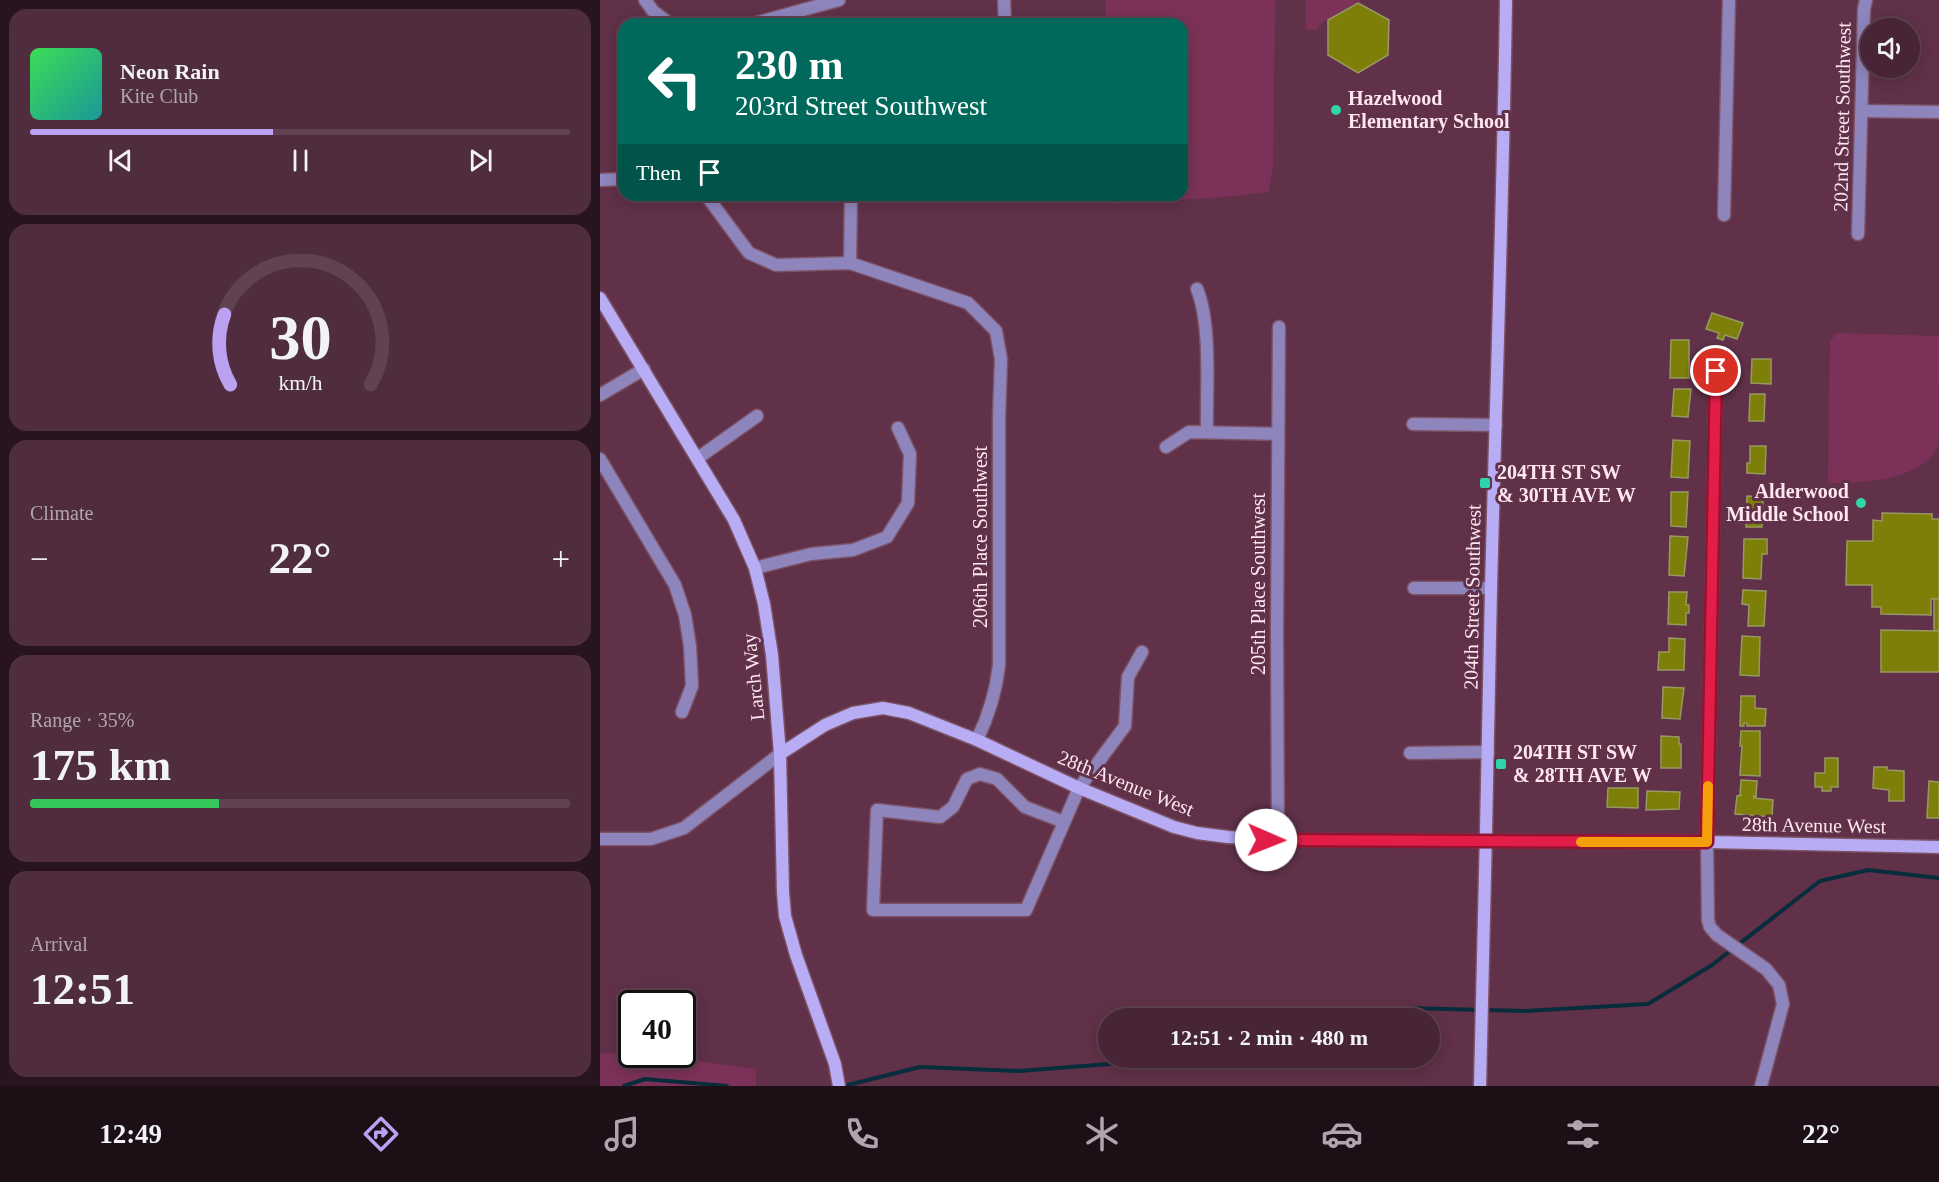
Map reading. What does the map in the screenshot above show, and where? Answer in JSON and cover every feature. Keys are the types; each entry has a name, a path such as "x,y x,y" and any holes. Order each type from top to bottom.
{"street":[{"path":"645,0 662,18"},
{"path":"774,18 838,0"},
{"path":"1004,0 1005,18"},
{"name":"204th Street Southwest","path":"1480,1086 1491,588 1503,206 1506,0"},
{"path":"1724,215 1729,0"},
{"name":"202nd Street Southwest","path":"1858,234 1866,0"},
{"path":"1862,111 1939,112"},
{"path":"600,180 618,179"},
{"path":"710,201 749,253 777,265 850,263 851,201"},
{"name":"206th Place Southwest","path":"850,263 968,303 996,331 1001,359 999,665 997,688 990,712 977,740"},
{"path":"1197,289 1203,303 1206,331 1206,432"},
{"name":"Larch Way","path":"600,298 699,458 734,520 755,568 764,604 772,655 780,754 785,916 796,955 835,1065 839,1086"},
{"name":"205th Place Southwest","path":"1278,840 1279,327"},
{"path":"600,395 644,369"},
{"path":"1716,371 1707,842 1708,920 1710,927 1717,935 1766,969 1779,985 1783,1004 1761,1086"},
{"path":"699,458 757,416"},
{"path":"1413,424 1496,425"},
{"path":"755,568 811,554 853,550 887,537 908,503 909,454 898,428"},
{"path":"1166,447 1189,432 1278,434"},
{"path":"600,459 675,585 685,615 690,646 692,686 682,711"},
{"path":"1414,588 1491,588"},
{"path":"1064,822 1025,807 997,779 980,774 967,779 953,807 940,817 877,810 873,910 1026,910 1079,788 1125,726 1128,677 1142,652"},
{"name":"28th Avenue West","path":"600,839 651,839 684,828 780,754 825,725 853,713 883,708 909,712 977,740 1079,788 1174,827 1197,833 1278,840 1707,842 1939,848"},
{"path":"1410,753 1488,752"}],"shaded area":[{"path":"1106,0 1275,0 1273,165 1269,192 1188,199 1188,18 1105,18"},
{"path":"1306,0 1360,1 1324,21 1317,30 1306,30"},
{"path":"1111,201 1160,201 1113,204"},
{"path":"1837,333 1939,336 1938,447 1929,459 1917,467 1903,474 1872,481 1828,483 1830,341"},
{"path":"600,1053 618,1054 618,1068 696,1068 696,1061 756,1069 756,1086 600,1086"}],"building":[{"path":"1358,3 1389,20 1388,55 1358,73 1328,55 1328,20"},
{"path":"1712,313 1743,323 1737,339 1725,335 1723,340 1717,338 1719,333 1706,329"},
{"path":"1671,340 1689,340 1689,378 1670,378"},
{"path":"1752,359 1771,359 1771,384 1751,383"},
{"path":"1674,389 1691,389 1688,417 1672,416"},
{"path":"1750,394 1765,394 1764,421 1749,421"},
{"path":"1673,440 1690,441 1688,478 1671,477"},
{"path":"1750,446 1766,446 1765,474 1747,473 1747,463 1750,463"},
{"path":"1671,492 1688,492 1686,527 1671,526"},
{"path":"1747,496 1763,497 1762,527 1746,527"},
{"path":"1882,513 1932,514 1932,519 1939,519 1939,599 1931,599 1931,615 1881,614 1881,607 1872,607 1872,585 1846,585 1847,541 1873,541 1873,520 1882,521"},
{"path":"1670,536 1688,537 1684,576 1669,575"},
{"path":"1744,539 1767,539 1767,554 1762,554 1761,579 1743,578"},
{"path":"1743,590 1766,591 1764,626 1748,626 1749,605 1742,604"},
{"path":"1669,592 1687,592 1686,605 1689,605 1689,613 1686,613 1686,625 1668,624"},
{"path":"1934,599 1939,599 1939,631 1934,631"},
{"path":"1881,630 1939,631 1939,672 1881,672"},
{"path":"1742,636 1760,637 1759,676 1740,675"},
{"path":"1669,638 1685,639 1684,670 1658,670 1659,652 1669,652"},
{"path":"1663,687 1684,688 1680,719 1662,718"},
{"path":"1741,696 1755,696 1755,708 1766,709 1765,726 1747,726 1747,723 1744,723 1744,726 1740,726"},
{"path":"1741,731 1760,731 1760,776 1740,775"},
{"path":"1661,736 1679,737 1681,768 1661,768"},
{"path":"1825,758 1838,758 1838,787 1831,787 1831,791 1822,791 1822,787 1815,787 1815,773 1825,773"},
{"path":"1874,767 1904,771 1904,801 1889,801 1889,790 1873,788"},
{"path":"1741,780 1757,781 1754,798 1773,800 1772,817 1735,814 1737,796 1742,795 1740,795"},
{"path":"1929,781 1939,782 1939,818 1927,818"},
{"path":"1608,788 1638,788 1638,808 1607,807"},
{"path":"1647,791 1680,792 1679,809 1646,810"}],"waterway":[{"path":"1440,1009 1525,1011 1648,1004 1712,965 1820,881 1868,870 1939,878"},
{"path":"844,1086 920,1067 1019,1071 1098,1065"},
{"path":"624,1086 645,1079 727,1086"}],"slow traffic":[{"path":"1581,842 1707,842 1708,786"}],"place":[{"name":"Hazelwood Elementary School","path":"1336,110"},
{"name":"204TH ST SW & 30TH AVE W","path":"1485,483"},
{"name":"Alderwood Middle School","path":"1861,503"},
{"name":"204TH ST SW & 28TH AVE W","path":"1501,764"}],"route":[{"path":"1266,840 1707,842 1716,371"}]}
